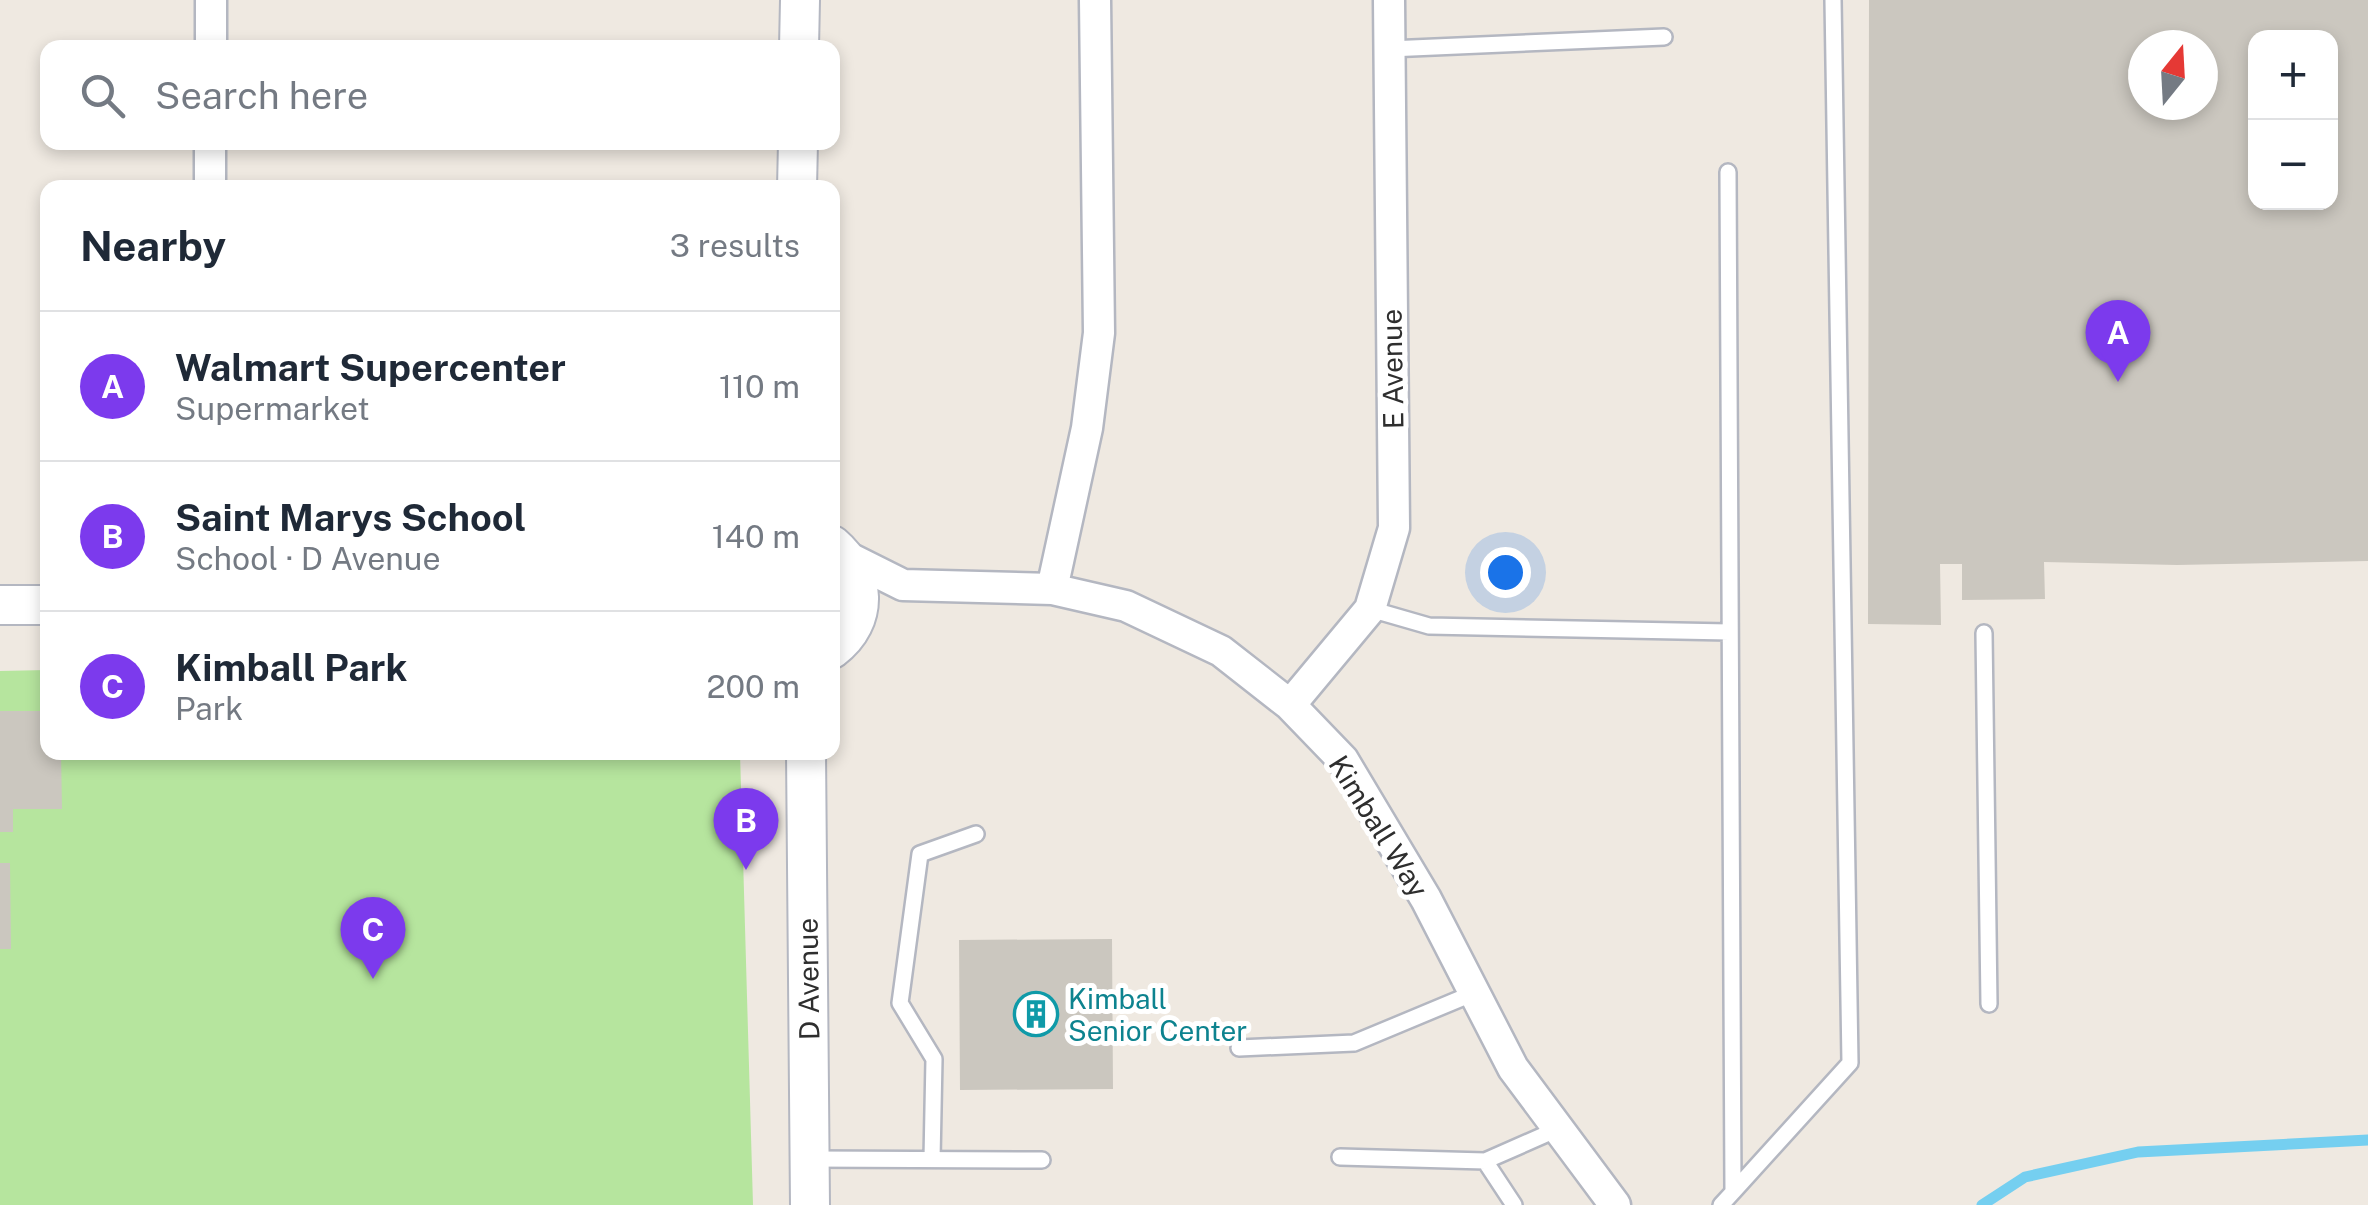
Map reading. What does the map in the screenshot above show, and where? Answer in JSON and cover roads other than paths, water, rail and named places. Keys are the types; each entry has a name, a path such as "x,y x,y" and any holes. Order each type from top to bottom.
{"street":[{"path":"211,0 211,40"},
{"path":"799,40 800,0"},
{"path":"1052,589 1086,428 1099,333 1095,0"},
{"name":"E Avenue","path":"1290,705 1370,609 1394,528 1389,0"},
{"path":"210,150 210,180"},
{"path":"797,180 798,150"},
{"name":"Kimball Way","path":"840,551 898,583 1052,589 1126,606 1220,652 1290,705 1343,760 1426,899 1512,1068 1615,1205"},
{"path":"840,553 858,580 860,600 840,641"},
{"path":"840,642 898,583"},
{"path":"0,605 40,604"},
{"name":"D Avenue","path":"806,760 810,1205"}],"lane":[{"path":"1721,1205 1850,1063 1833,0"},
{"path":"1389,49 1664,36"},
{"path":"1728,172 1733,1192"},
{"path":"1370,609 1429,626 1729,632"},
{"path":"1984,633 1989,1004"},
{"path":"932,1160 934,1058 900,1003 920,854 976,834"},
{"path":"1239,1048 1354,1042 1474,992"},
{"path":"1340,1157 1485,1161 1560,1128"},
{"path":"810,1160 1042,1160"},
{"path":"1485,1161 1514,1205"}],"waterway":[{"path":"1982,1205 2025,1177 2138,1152 2368,1140"}],"place":[{"name":"Walmart Supercenter","path":"2118,382"},
{"name":"Saint Marys School","path":"746,870"},
{"name":"Kimball Park","path":"373,979"},
{"name":"Kimball Senior Center","path":"1036,1014"}]}
